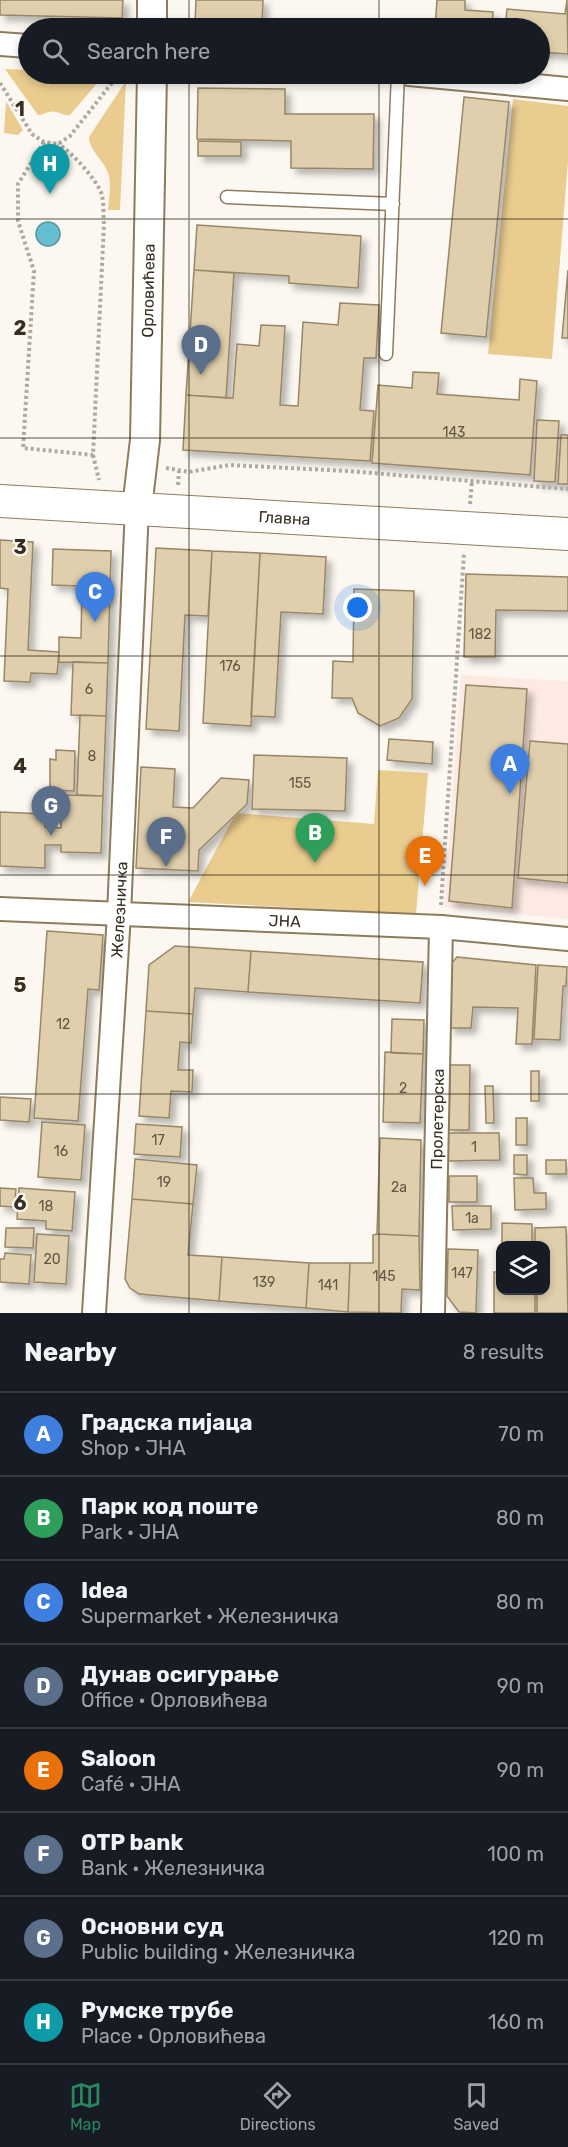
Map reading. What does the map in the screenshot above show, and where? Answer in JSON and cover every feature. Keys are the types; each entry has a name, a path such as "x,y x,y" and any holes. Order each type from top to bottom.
{"main road":[{"name":"Главна","path":"0,501 568,534"}],"street":[{"path":"152,0 152,18"},
{"path":"0,44 18,45"},
{"name":"Орловићева","path":"137,508 143,454 152,84"},
{"path":"515,84 568,89"},
{"name":"Железничка","path":"94,1313 119,914 137,508"},
{"name":"ЈНА","path":"0,909 436,927 568,939"},
{"name":"Пролетерска","path":"433,1313 436,927"}],"lane":[{"path":"386,354 398,84"},
{"path":"227,197 393,204"}],"path":[{"path":"0,83 32,134 44,142 58,144 68,150 102,194 104,224 93,455 23,448 34,271 18,221 18,184 44,142"},
{"path":"58,144 70,136 110,84"},
{"path":"143,454 163,467 189,472 229,465 348,471 568,489"},
{"path":"436,927 431,913 440,914 466,527"}],"shaded area":[{"path":"5,69 18,70 18,84 96,84 70,115 49,112 38,115"},
{"path":"126,84 120,210 108,210 109,176 92,147 89,137"},
{"path":"513,99 568,106 568,161 552,359 488,354"},
{"path":"6,101 23,130 18,135 4,133"},
{"path":"461,675 568,681 568,919 444,907"},
{"path":"378,770 428,773 416,914 188,902 236,813 374,824"}],"water":[{"path":"48,222 53,223 59,229 59,239 53,245 48,246 43,245 37,239 36,234 37,229 43,223"}],"building":[{"path":"0,0 123,0 122,18 0,15"},
{"path":"196,0 263,0 262,18 195,18"},
{"path":"437,0 465,0 465,10 493,12 493,18 436,18"},
{"path":"567,0 568,54 550,53 550,18 506,18 507,9 565,14"},
{"path":"198,88 285,89 285,114 374,114 373,169 291,168 291,141 197,139"},
{"path":"464,97 509,102 486,337 441,333"},
{"path":"198,141 241,142 241,156 198,156"},
{"path":"197,225 361,236 358,288 289,283 289,276 194,270"},
{"path":"194,270 234,273 226,398 186,395"},
{"path":"568,270 568,338 562,338"},
{"path":"340,303 379,305 376,358 364,358 360,410 374,411 370,461 183,450 186,395 233,398 237,344 259,346 261,325 285,326 280,405 298,406 303,322 338,325"},
{"path":"413,372 439,373 437,394 519,400 520,379 537,381 530,475 372,463 378,385 412,388"},
{"path":"537,420 559,421 555,482 534,481"},
{"path":"561,435 568,435 568,484 558,484"},
{"path":"0,540 33,542 28,650 59,652 57,674 31,673 30,682 4,681 8,589 0,588"},
{"path":"156,548 212,551 208,616 185,615 179,731 146,729"},
{"path":"53,549 111,551 108,663 59,662 59,637 81,638 82,586 52,585"},
{"path":"212,551 260,553 251,726 203,723"},
{"path":"260,553 326,557 323,614 281,612 275,717 251,716"},
{"path":"466,574 568,577 568,611 496,610 495,657 464,657"},
{"path":"354,589 414,591 412,699 399,718 380,726 358,713 352,698 332,698 333,661 353,662"},
{"path":"73,662 108,663 106,716 71,715"},
{"path":"466,685 527,689 512,908 449,901"},
{"path":"80,715 106,716 103,796 77,795"},
{"path":"389,739 433,742 432,764 387,760"},
{"path":"530,741 568,744 568,883 518,878"},
{"path":"56,750 75,751 74,791 50,790 50,759 56,760"},
{"path":"254,755 347,758 345,811 252,809"},
{"path":"141,767 175,769 173,807 193,808 221,778 249,780 247,804 199,850 198,871 136,868"},
{"path":"61,795 103,796 101,853 61,852 61,845 45,845 45,868 0,866 0,812 45,814 45,827 61,828"},
{"path":"47,931 103,935 99,990 88,989 78,1121 34,1118"},
{"path":"175,946 251,951 248,992 195,988 193,1014 146,1011 149,965"},
{"path":"251,951 423,962 420,1003 248,992"},
{"path":"457,957 536,965 532,1044 516,1044 518,1008 473,1007 471,1028 449,1028 450,965"},
{"path":"538,965 567,967 566,986 563,986 560,1040 534,1039"},
{"path":"146,1011 193,1014 191,1043 180,1042 178,1070 193,1070 192,1092 171,1091 169,1118 139,1116"},
{"path":"392,1019 424,1020 423,1054 391,1053"},
{"path":"385,1052 423,1054 420,1123 383,1122"},
{"path":"450,1065 470,1065 469,1130 449,1130"},
{"path":"531,1071 539,1071 539,1101 531,1101"},
{"path":"485,1086 493,1086 494,1123 486,1123"},
{"path":"0,1097 31,1099 29,1122 0,1120"},
{"path":"516,1118 527,1118 527,1145 516,1145"},
{"path":"42,1122 85,1125 81,1180 38,1177"},
{"path":"136,1124 182,1127 180,1157 134,1154"},
{"path":"448,1133 499,1133 500,1160 448,1161"},
{"path":"380,1138 421,1140 419,1236 377,1234"},
{"path":"514,1155 527,1155 527,1175 514,1174"},
{"path":"135,1159 197,1165 193,1204 132,1199"},
{"path":"546,1160 566,1160 566,1174 546,1174"},
{"path":"449,1176 477,1176 477,1202 449,1202"},
{"path":"514,1178 533,1178 534,1193 546,1193 546,1209 515,1210"},
{"path":"0,1188 16,1189 14,1207 0,1206"},
{"path":"19,1188 75,1192 72,1231 46,1229 46,1221 17,1219"},
{"path":"132,1199 193,1204 188,1255 222,1257 219,1301 139,1294 130,1288 125,1279"},
{"path":"452,1206 491,1206 491,1229 453,1230"},
{"path":"502,1223 532,1224 532,1241 502,1241"},
{"path":"566,1227 568,1313 537,1313 537,1295 550,1295 550,1241 535,1241 535,1228"},
{"path":"6,1228 34,1228 33,1248 5,1247"},
{"path":"37,1234 69,1236 66,1284 34,1282"},
{"path":"373,1235 419,1236 420,1290 402,1289 401,1313 348,1312 350,1263 373,1263"},
{"path":"448,1249 478,1250 476,1313 459,1312 447,1296"},
{"path":"5,1253 31,1255 29,1284 0,1282 0,1259 4,1259"},
{"path":"222,1257 309,1263 306,1308 219,1301"},
{"path":"309,1263 350,1263 348,1312 306,1308"},
{"path":"494,1272 496,1272 496,1295 535,1295 535,1313 494,1313"}],"place":[{"name":"Румске трубе","path":"50,194"},
{"name":"Дунав осигурање","path":"201,375"},
{"name":"Idea","path":"95,622"},
{"name":"Градска пијаца","path":"510,794"},
{"name":"Основни суд","path":"51,836"},
{"name":"Парк код поште","path":"315,863"},
{"name":"OTP bank","path":"166,867"},
{"name":"Saloon","path":"425,886"}]}
